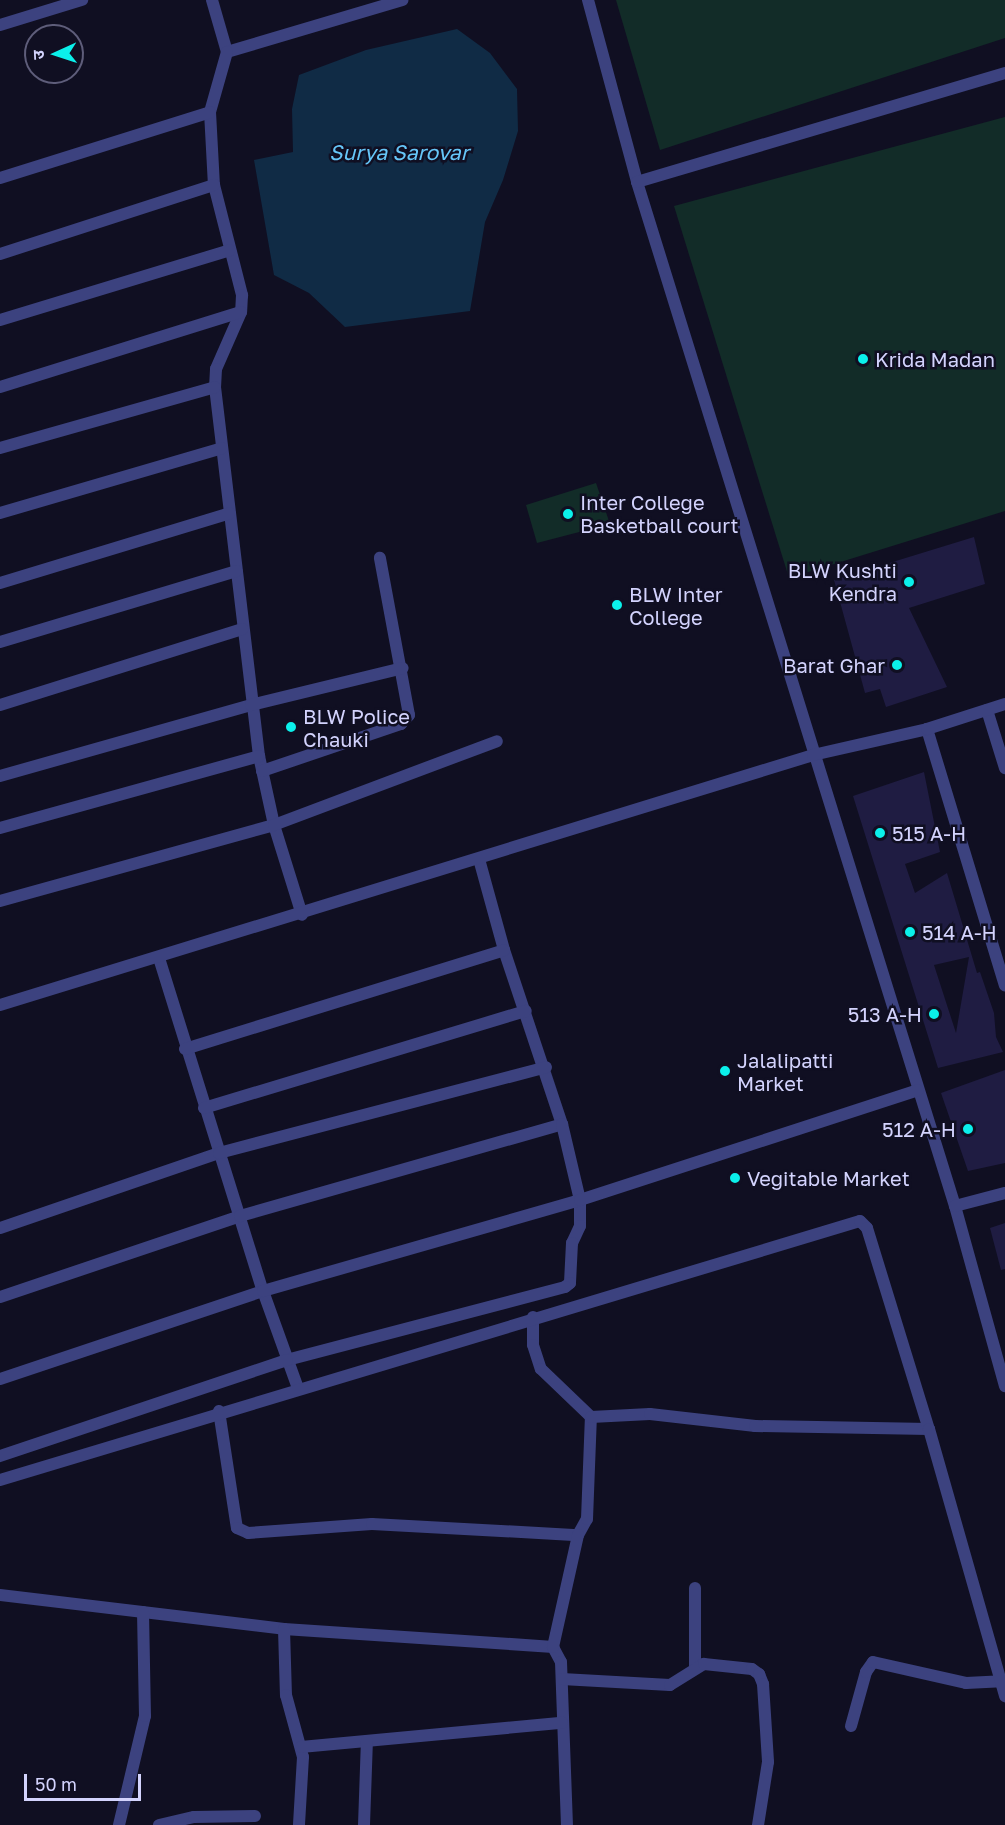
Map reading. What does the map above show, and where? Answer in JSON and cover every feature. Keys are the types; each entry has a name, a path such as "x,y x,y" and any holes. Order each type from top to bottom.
{"street":[{"path":"0,25 82,0"},
{"path":"212,0 227,52 210,111 214,184 242,295 241,312 221,354 215,387 251,705 259,756 274,825 302,915"},
{"path":"227,52 370,4 402,0"},
{"path":"588,0 638,182 813,755 955,1206 1005,1386"},
{"path":"638,182 1005,73"},
{"path":"0,178 210,111"},
{"path":"0,254 214,184"},
{"path":"0,320 230,250"},
{"path":"0,387 241,312"},
{"path":"0,448 215,387"},
{"path":"0,513 222,448"},
{"path":"0,583 230,513"},
{"path":"262,771 401,724 409,716 410,704 380,558"},
{"path":"0,642 237,571"},
{"path":"0,705 242,629"},
{"path":"0,776 251,705 403,668"},
{"path":"0,1005 302,915 813,755 927,729 1005,704"},
{"path":"987,710 1005,768"},
{"path":"927,729 1005,985"},
{"path":"0,901 274,825 497,741"},
{"path":"0,828 259,756"},
{"path":"0,1456 287,1360 565,1287 570,1283 572,1243 580,1226 580,1200 546,1067 504,950 479,860"},
{"path":"185,1049 504,950"},
{"path":"159,958 204,1108 263,1290 298,1388"},
{"path":"204,1108 526,1011"},
{"path":"0,1228 219,1153 546,1067"},
{"path":"0,1379 263,1290 580,1200 918,1090"},
{"path":"0,1297 240,1216 562,1124"},
{"path":"955,1206 1005,1193"},
{"path":"0,1480 219,1411 850,1221 860,1221 867,1228 1005,1696"},
{"path":"533,1317 533,1345 541,1369 591,1417 650,1414 754,1426 928,1429"},
{"path":"219,1411 235,1519 241,1532 372,1524 578,1535"},
{"path":"567,1825 561,1662 553,1647 578,1535 587,1519 591,1417"},
{"path":"695,1666 696,1588"},
{"path":"0,1594 284,1629 553,1647"},
{"path":"119,1825 145,1716 143,1612"},
{"path":"284,1629 286,1695 301,1747 299,1825"},
{"path":"851,1726 866,1672 873,1662 966,1683 1001,1681"},
{"path":"562,1679 670,1685 695,1666 752,1669 763,1684 768,1762 758,1825"},
{"path":"301,1747 562,1723"},
{"path":"364,1825 367,1741"},
{"path":"159,1825 194,1817 255,1816"}],"green space":[{"path":"616,0 1005,0 1005,38 660,150"},
{"name":"Krida Madan","path":"1005,117 1005,511 789,578 674,206"},
{"name":"Inter College Basketball court","path":"596,483 610,524 537,543 526,505"}],"water":[{"name":"Surya Sarovar","path":"457,29 490,53 517,89 518,131 503,180 485,222 470,311 345,327 309,293 274,275 254,160 293,152 292,109 299,75 366,50"}],"building":[{"path":"974,537 985,584 909,608 947,687 886,707 880,689 865,693 834,580"},
{"path":"924,772 940,852 905,864 915,893 947,873 977,973 980,972 994,1013 996,1037 1003,1052 938,1068 853,796","holes":["969,957 956,1033 934,965"]},
{"path":"1005,1070 1005,1163 968,1171 941,1093"},
{"path":"1005,1223 1005,1269 1001,1270 990,1228"}],"place":[{"name":"Krida Madan","path":"863,359"},
{"name":"Inter College Basketball court","path":"568,514"},
{"name":"BLW Kushti Kendra","path":"909,582"},
{"name":"BLW Inter College","path":"617,605"},
{"name":"Barat Ghar","path":"897,665"},
{"name":"BLW Police Chauki","path":"291,727"},
{"name":"515 A-H","path":"880,833"},
{"name":"514 A-H","path":"910,932"},
{"name":"513 A-H","path":"934,1014"},
{"name":"Jalalipatti Market","path":"725,1071"},
{"name":"512 A-H","path":"968,1129"},
{"name":"Vegitable Market","path":"735,1178"}]}
